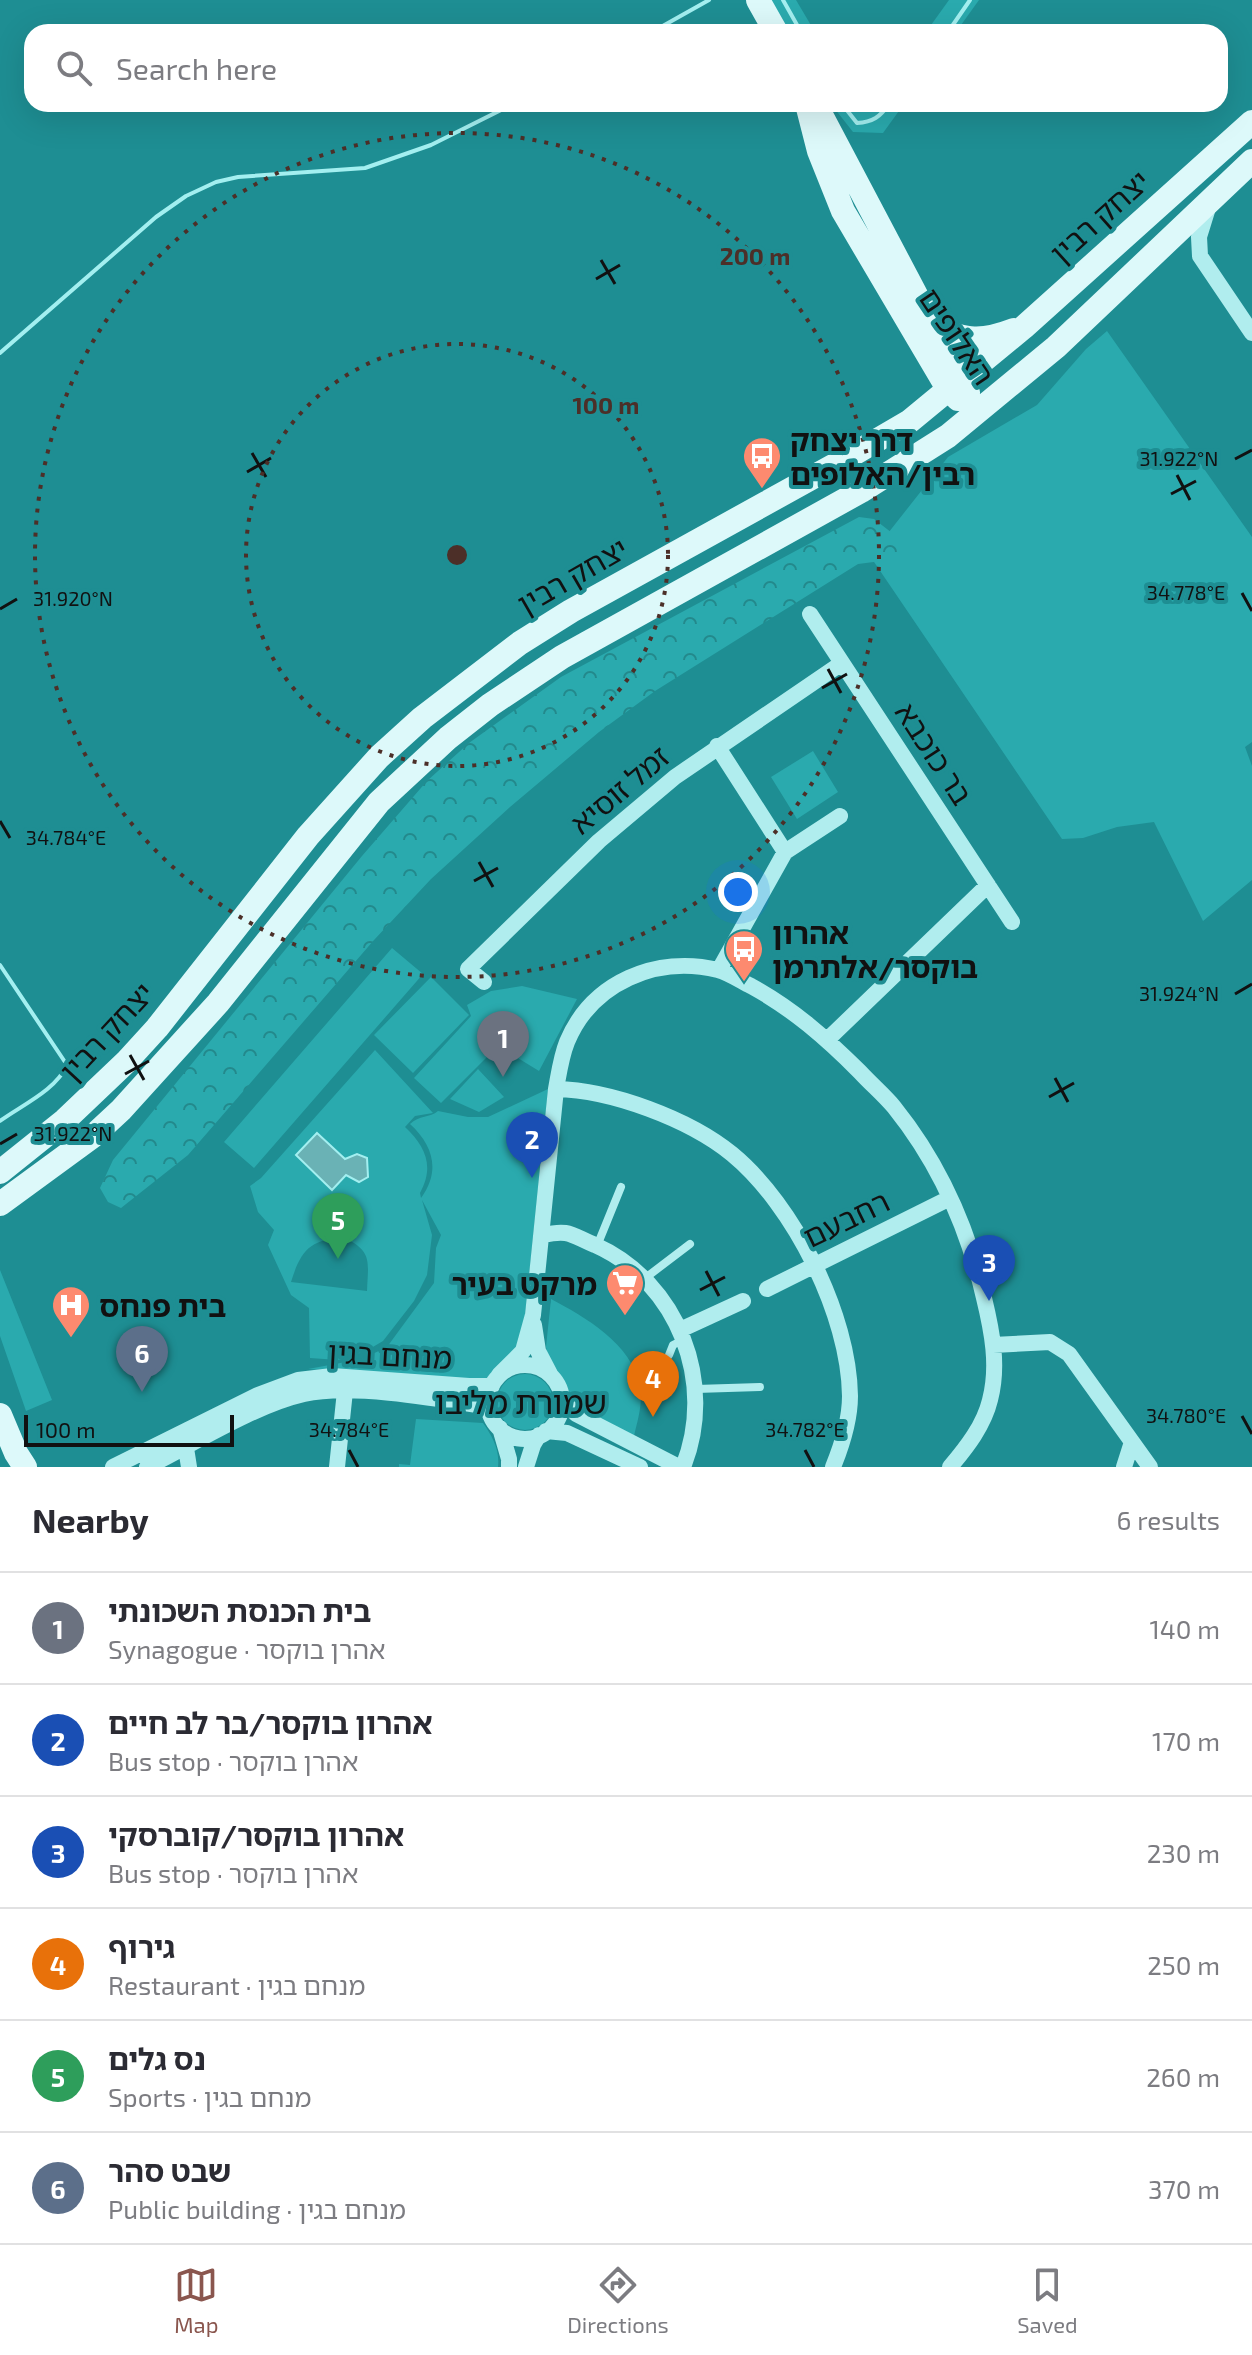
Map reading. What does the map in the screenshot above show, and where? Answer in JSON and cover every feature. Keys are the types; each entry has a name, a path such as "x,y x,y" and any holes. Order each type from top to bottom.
{"main road":[{"path":"758,0 772,24"},
{"name":"האלופים","path":"809,112 819,151 843,211 928,337 974,415"},
{"name":"האלופים","path":"819,112 928,337"},
{"name":"יצחק רבין","path":"0,1172 65,1120 126,1062 157,1028 308,836 379,757 455,691 520,643 571,611 910,421 1024,327 1252,122"},
{"path":"0,1204 93,1136 121,1110 218,1003 379,802 448,738 490,705 562,657 861,491 948,436 1056,347 1252,161"},
{"path":"910,421 924,377 928,337 989,339 1024,327"},
{"path":"0,1415 25,1467"}],"street":[{"path":"1215,196 1200,231 1200,256 1250,327"},
{"name":"בר כוכבא","path":"810,614 1012,922"},
{"name":"זמל זוסיא","path":"484,982 468,969 599,841 717,746 842,663"},
{"path":"717,746 785,852"},
{"path":"719,970 785,852 840,816"},
{"path":"827,1040 988,885"},
{"path":"509,1467 500,1428 489,1407 496,1380 523,1351 533,1315 562,1057 584,1013 607,991 639,972 657,967 719,970 777,1000 827,1040 892,1105 925,1151 950,1198 977,1269 993,1345 994,1379 990,1401 971,1441 950,1467"},
{"path":"556,1089 578,1089 628,1103 689,1127 733,1155 768,1191 815,1265 830,1300 843,1350 850,1397 847,1420 833,1467"},
{"name":"רחבעם","path":"767,1289 950,1198"},
{"path":"533,1315 538,1351 561,1396 576,1414 681,1467 694,1434 696,1389 694,1369 682,1335 666,1306 643,1278 620,1259 561,1230 543,1235"},
{"path":"682,1335 743,1301"},
{"path":"993,1345 1050,1342 1059,1345 1069,1354 1150,1467"},
{"path":"496,1380 520,1365 531,1365 551,1376"},
{"name":"מנחם בגין","path":"113,1467 258,1395 298,1380 332,1376 469,1386 496,1380"},
{"name":"מנחם בגין","path":"147,1467 286,1400 319,1391 426,1398 489,1407"},
{"path":"337,1467 345,1391"},
{"path":"526,1467 533,1445 559,1416 561,1396"},
{"path":"500,1428 518,1438 543,1433 567,1433 640,1467"},
{"path":"1124,1467 1132,1442"},
{"path":"186,1448 189,1467"}],"lane":[{"path":"594,1245 621,1187"},
{"path":"624,1289 631,1288 690,1244"},
{"path":"669,1355 682,1335"},
{"path":"696,1389 760,1387"}],"green space":[{"path":"769,0 796,0 810,24 783,24"},
{"path":"949,0 979,0 962,24 932,24"},
{"path":"837,112 898,112 883,133 853,132"},
{"path":"1107,331 1252,537 1252,742 1245,747 1252,766 1252,880 1203,921 1154,822 1117,827 1083,838 1062,839 870,556 948,457 1037,405 1086,349"},
{"path":"859,517 874,519 905,543 889,560 858,564 655,691 599,732 431,879 374,940 188,1155 121,1208 108,1202 100,1188 113,1160 427,781 469,743 561,677"},
{"path":"813,751 838,792 797,819 771,777"},
{"path":"392,948 423,974 254,1168 224,1142"},
{"path":"431,977 469,1015 413,1073 374,1035"},
{"path":"522,986 577,999 539,1071 498,1046 441,1103 414,1078 471,1016 467,1005 491,991"},
{"path":"375,1050 433,1113 415,1116 405,1127 426,1157 427,1174 421,1198 431,1178 432,1159 424,1141 410,1124 438,1111 488,1117 548,1089 524,1326 515,1350 485,1380 308,1369 362,1359 387,1347 434,1283 436,1248 441,1235 422,1200 432,1235 427,1275 414,1301 383,1341 366,1351 338,1360 310,1358 309,1308 291,1295 268,1245 274,1230 258,1212 250,1186 261,1178","holes":["345,1238 354,1243 367,1259 367,1291 291,1282 303,1254 315,1244"]},
{"path":"478,1069 504,1097 479,1112 450,1099"},
{"path":"0,1270 52,1400 26,1411 0,1336"},
{"path":"551,1299 592,1323 628,1357 641,1392 634,1436 581,1409 571,1399 549,1361 546,1347"},
{"path":"525,1374 545,1382 553,1402 545,1422 525,1430 505,1422 497,1402 505,1382"},
{"path":"416,1419 483,1423 497,1449 498,1467 399,1467 399,1464 410,1465"}],"shaded area":[{"path":"317,1133 345,1159 357,1154 367,1158 368,1177 359,1182 346,1175 332,1190 296,1155"}],"waterway":[{"path":"666,24 709,0"},
{"path":"783,0 796,24"},
{"path":"954,24 970,0"},
{"path":"0,353 156,217 186,196 216,182 238,177 365,168 431,145 497,112"},
{"path":"848,112 857,123 876,118 882,112"},
{"path":"0,965 67,1065 47,1089 0,1121"}],"place":[{"name":"דרך יצחק רבין/האלופים","path":"762,490"},
{"name":"אהרון בוקסר/אלתרמן","path":"744,983"},
{"name":"בית הכנסת השכונתי","path":"503,1077"},
{"name":"אהרון בוקסר/בר לב חיים","path":"532,1178"},
{"name":"נס גלים","path":"338,1259"},
{"name":"אהרון בוקסר/קוברסקי","path":"989,1301"},
{"name":"מרקט בעיר","path":"625,1317"},
{"name":"בית פנחס","path":"71,1339"},
{"name":"שבט סהר","path":"142,1392"},
{"name":"גירוף","path":"653,1417"}],"district":[{"name":"שמורת מליבו","path":"521,1401"}]}
